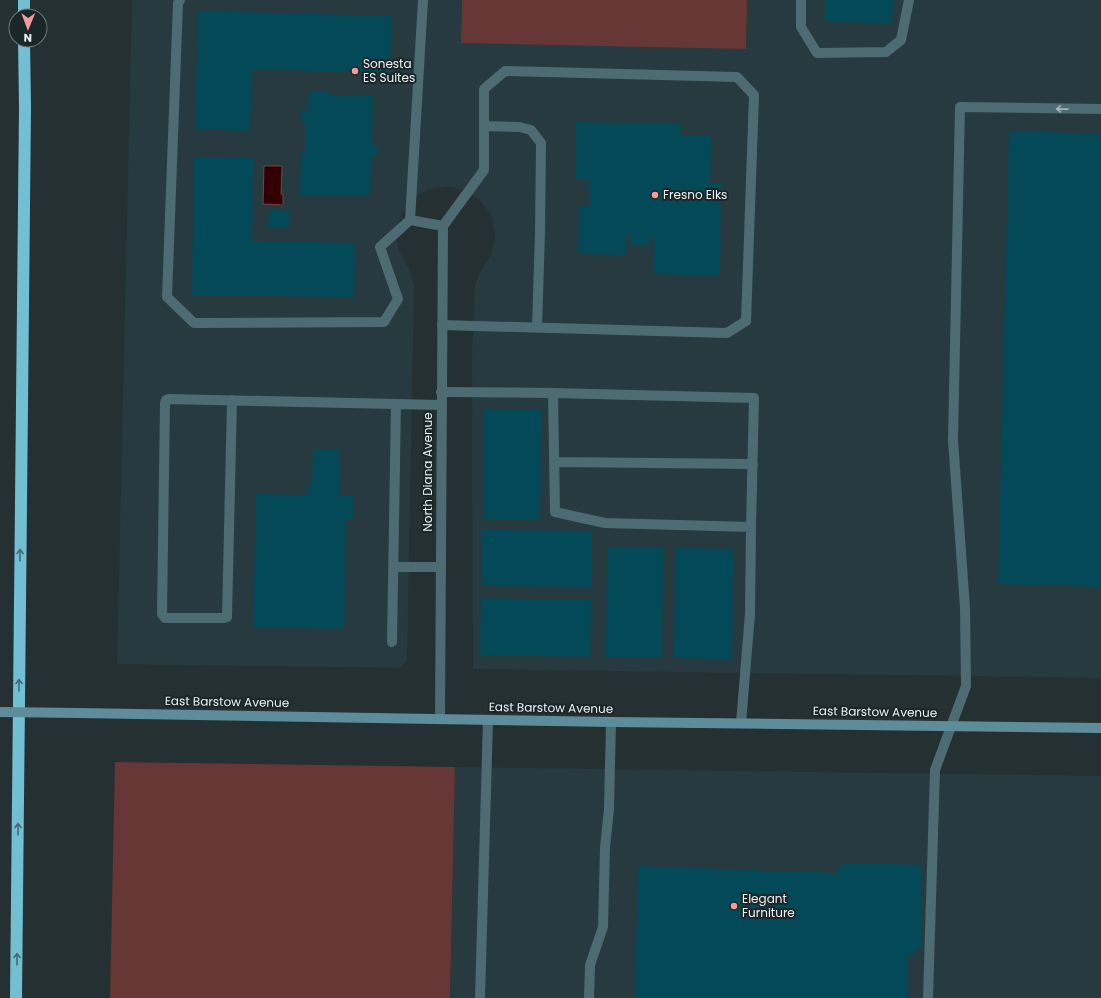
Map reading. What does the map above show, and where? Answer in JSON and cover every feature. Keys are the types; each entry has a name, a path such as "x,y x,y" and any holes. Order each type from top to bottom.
{"highway":[{"path":"16,998 25,107 24,48"}],"main road":[{"name":"East Barstow Avenue","path":"0,712 1101,728"}],"street":[{"path":"180,0 178,3 167,297 194,323 384,322 398,299 380,247 410,220 423,0"},
{"path":"801,0 800,27 817,53 886,52 901,40 909,0"},
{"path":"410,220 442,226 484,170 484,89 505,71 737,76 754,95 746,321 727,333 442,325"},
{"path":"928,998 935,770 966,686 965,608 953,440 960,107 1101,109"},
{"path":"484,126 519,127 531,130 541,143 537,328"},
{"name":"North Diana Avenue","path":"440,719 442,226"},
{"path":"441,392 754,398 750,614 741,723"},
{"path":"553,393 554,512 605,523 751,527"},
{"path":"232,400 227,617 165,618 162,614 166,400 232,400 441,405"},
{"path":"392,642 396,404"},
{"path":"554,462 752,464"},
{"path":"394,567 440,567"},
{"path":"480,998 488,720"},
{"path":"589,998 590,965 603,927 605,847 609,809 611,722"}],"shaded area":[{"path":"132,0 1101,0 1101,678 473,669 472,358 475,286 479,274 492,253 495,233 491,215 480,200 465,190 447,186 429,189 413,198 402,213 397,230 399,251 411,272 414,285 407,661 400,668 117,664"},
{"path":"462,0 747,0 746,49 461,43"},
{"path":"264,166 282,166 281,194 283,194 283,205 263,204"},
{"path":"115,762 455,767 450,998 110,998"},
{"path":"455,767 1101,776 1101,998 450,998"}],"building":[{"path":"825,0 893,0 892,23 825,22"},
{"name":"Sonesta ES Suites","path":"198,11 391,16 390,73 252,69 250,131 195,129"},
{"name":"Sonesta ES Suites","path":"309,91 330,91 330,96 373,96 372,145 378,145 378,156 371,156 370,196 300,195 301,152 305,152 305,124 301,124 302,110 308,111"},
{"name":"Fresno Elks","path":"576,122 681,124 680,136 711,136 710,184 721,184 720,276 653,274 654,237 650,237 649,246 631,246 631,236 627,236 626,255 578,254 579,206 590,207 590,180 575,180"},
{"path":"1009,131 1101,134 1101,587 998,584"},
{"path":"194,157 253,158 252,241 355,243 354,297 192,295"},
{"path":"269,210 290,211 290,228 268,227"},
{"path":"484,410 541,410 540,519 484,519"},
{"path":"313,449 340,450 339,495 353,496 353,520 346,520 344,629 253,627 256,494 308,495 308,485 312,485"},
{"path":"482,530 591,531 591,587 482,586"},
{"path":"607,548 663,548 662,658 606,657"},
{"path":"675,548 733,549 732,659 674,658"},
{"path":"481,598 591,600 590,657 480,655"},
{"path":"844,863 922,865 921,947 908,957 907,998 635,998 638,866 835,873"}],"place":[{"name":"Sonesta ES Suites","path":"355,71"},
{"name":"Fresno Elks","path":"655,195"},
{"name":"Elegant Furniture","path":"734,906"}]}
